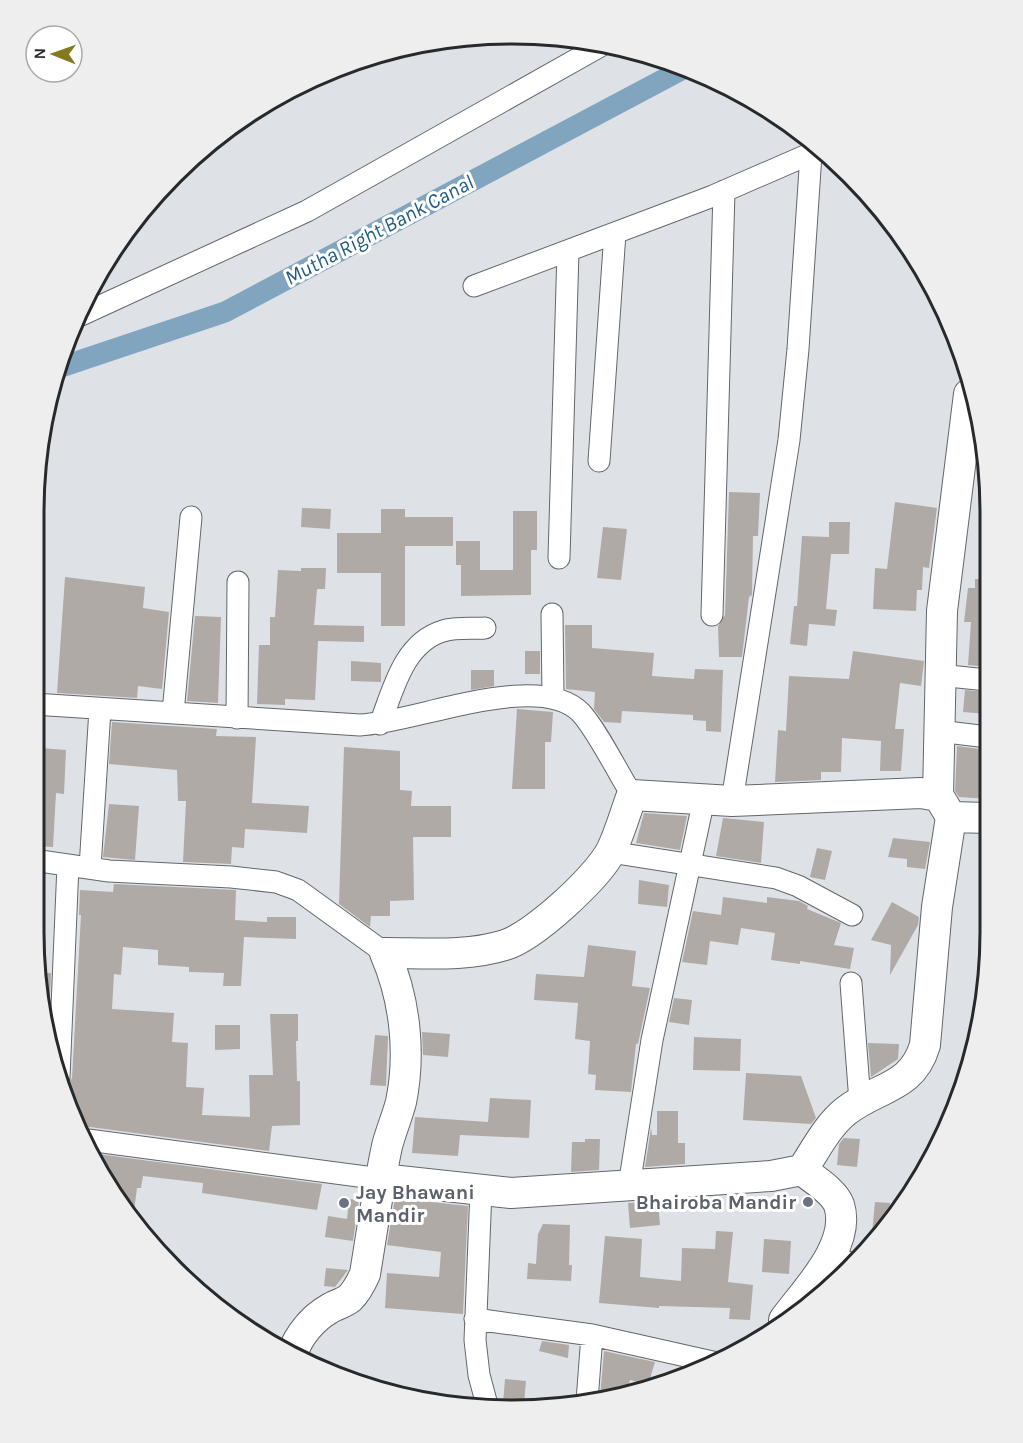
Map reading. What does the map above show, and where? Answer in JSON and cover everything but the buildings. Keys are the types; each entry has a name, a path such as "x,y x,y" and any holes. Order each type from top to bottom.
{"street":[{"path":"89,311 306,212 592,51"},
{"path":"474,286 724,191 812,153"},
{"path":"629,1186 652,1040 691,864 718,800 789,440 816,156"},
{"path":"712,615 724,191"},
{"path":"599,461 615,233"},
{"path":"559,558 568,251"},
{"path":"93,1141 381,1179 511,1193 771,1176 802,1170 831,1127 860,1102 902,1081 913,1072 923,1052 944,806 938,731 942,611 968,405"},
{"path":"173,713 191,517"},
{"path":"237,718 238,582"},
{"path":"552,614 553,697"},
{"path":"380,724 406,660 423,641 443,631 485,628"},
{"path":"939,675 980,679"},
{"path":"44,705 237,718 380,724 469,702 538,695 553,697 581,713 632,795"},
{"path":"90,868 100,709"},
{"path":"938,731 980,736"},
{"path":"632,795 718,800 921,792 944,806 980,816"},
{"path":"385,953 478,951 507,944 536,926 580,890 610,852 632,795"},
{"path":"610,852 776,878 798,886 852,915"},
{"path":"44,862 90,868 231,877 287,885 298,890 385,953 396,976 402,1002 405,1054 400,1104 388,1144 365,1274 358,1288 348,1299 327,1309 314,1320 303,1332 296,1346"},
{"path":"60,1056 68,865"},
{"path":"851,982 860,1102"},
{"path":"802,1170 833,1196 839,1205 842,1260 819,1284"},
{"path":"481,1190 475,1319 479,1375 485,1398"},
{"path":"475,1319 592,1335 701,1359"},
{"path":"588,1393 592,1335"}],"waterway":[{"name":"Mutha Right Bank Canal","path":"67,365 225,312 675,73"}],"place":[{"name":"Bhairoba Mandir","path":"808,1202"},
{"name":"Jay Bhawani Mandir","path":"344,1203"}]}
